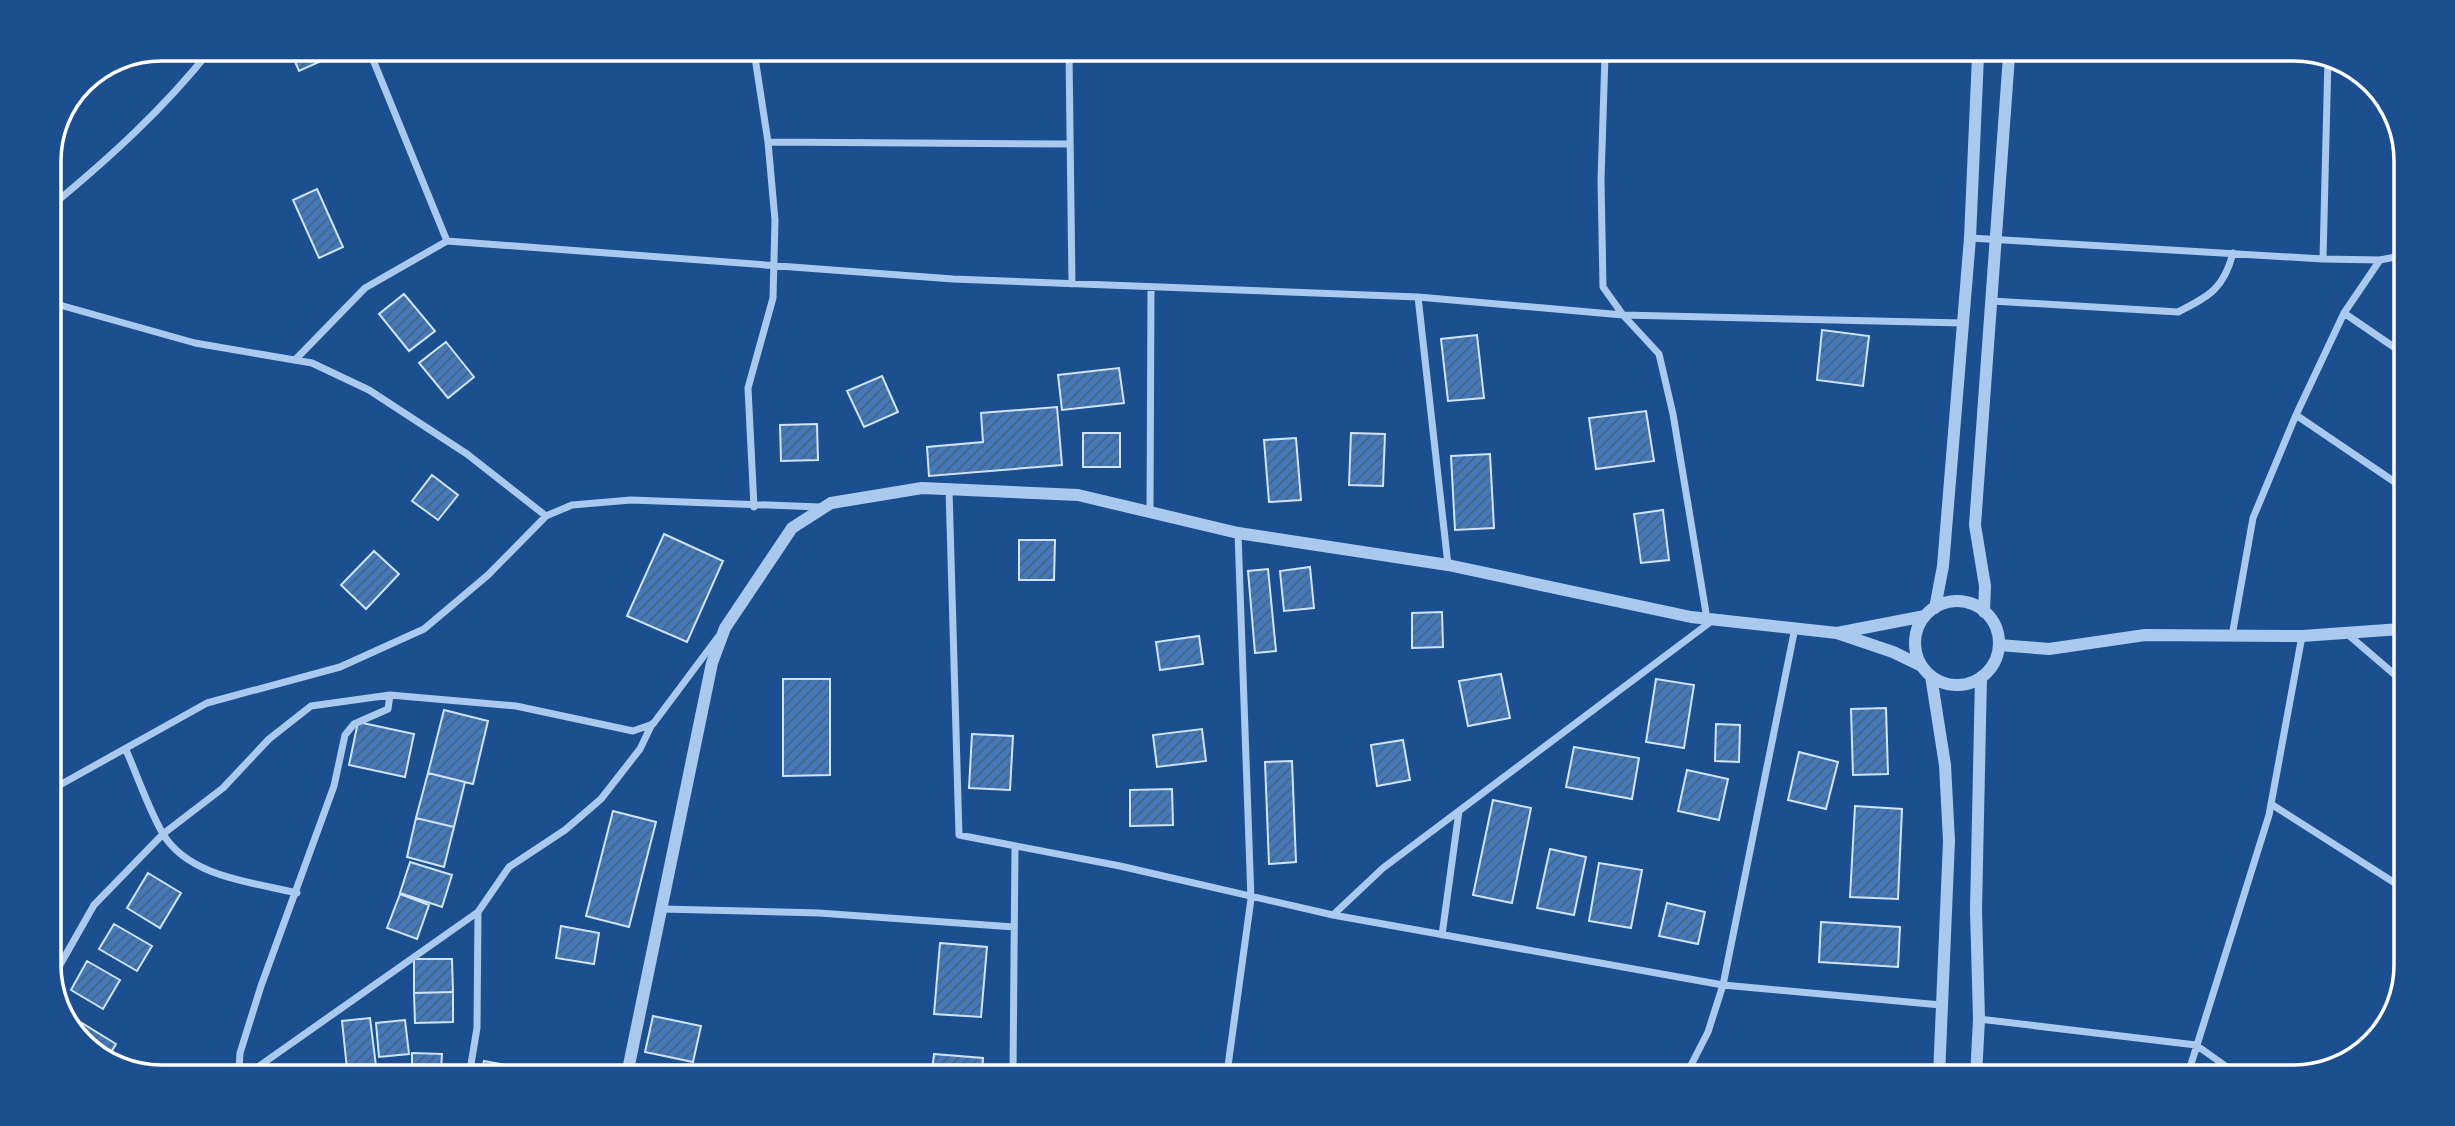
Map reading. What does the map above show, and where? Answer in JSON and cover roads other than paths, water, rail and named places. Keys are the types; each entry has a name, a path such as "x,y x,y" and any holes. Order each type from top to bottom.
{"street":[{"path":"61,198 103,163 188,78 201,61"},
{"path":"373,61 447,241"},
{"path":"754,507 748,388 774,298 775,220 768,142 756,61"},
{"path":"1069,61 1072,284"},
{"path":"1605,61 1601,180 1604,287 1623,315 1659,354 1673,414 1710,619"},
{"path":"1939,1065 1949,841 1945,765 1926,671 1915,641 1930,612 1943,566 1970,237 1978,61"},
{"path":"1984,612 1985,586 1975,525 2009,61"},
{"path":"2323,259 2328,68"},
{"path":"768,142 1070,144"},
{"path":"1970,237 2323,259 2379,260 2394,257"},
{"path":"295,360 365,288 447,241 953,279 1418,297 1623,315 1963,323"},
{"path":"1992,301 2179,312 2206,298 2226,278 2233,253"},
{"path":"2232,636 2253,518 2296,415 2344,313 2379,260"},
{"path":"1150,513 1151,287"},
{"path":"1418,297 1448,565"},
{"path":"61,305 195,343 312,363 369,390 467,454 546,516"},
{"path":"2344,313 2394,347"},
{"path":"2296,415 2394,482"},
{"path":"61,785 207,703 340,667 424,629 488,575 546,516 572,505 631,500 754,507 825,507 922,488 1077,495 1238,533 1448,565 1710,619 1837,633 1893,652 1956,685 1981,677 1991,668 1999,645 1992,621 1984,612 1960,602 1930,612 1837,633"},
{"path":"949,489 959,835 1015,848 1120,866 1251,899 1723,985 1941,1005"},
{"path":"261,1065 478,912 509,867 565,830 601,799 640,749 653,724 725,628 792,528 825,507"},
{"path":"1228,1065 1251,899 1238,533"},
{"path":"1333,915 1383,868 1710,619"},
{"path":"629,1065 712,663 725,628"},
{"path":"1691,1065 1708,1032 1723,985 1795,628"},
{"path":"1999,645 2049,649 2145,635 2302,636 2394,629"},
{"path":"2345,632 2394,675"},
{"path":"2190,1065 2271,804 2302,636"},
{"path":"1977,1065 1979,1019 1976,910 1981,677"},
{"path":"61,963 94,905 163,834 223,788 269,739 311,705 390,695 516,706 633,732 653,724"},
{"path":"239,1065 240,1053 261,986 334,786 345,735 354,724 387,709 390,695"},
{"path":"126,750 163,834 180,854 199,866 297,893"},
{"path":"2271,804 2394,882"},
{"path":"1442,935 1459,811"},
{"path":"1013,1065 1015,848"},
{"path":"662,909 818,913 1014,927"},
{"path":"471,1065 477,1028 478,912"},
{"path":"1979,1019 2196,1045 2224,1065"}]}
